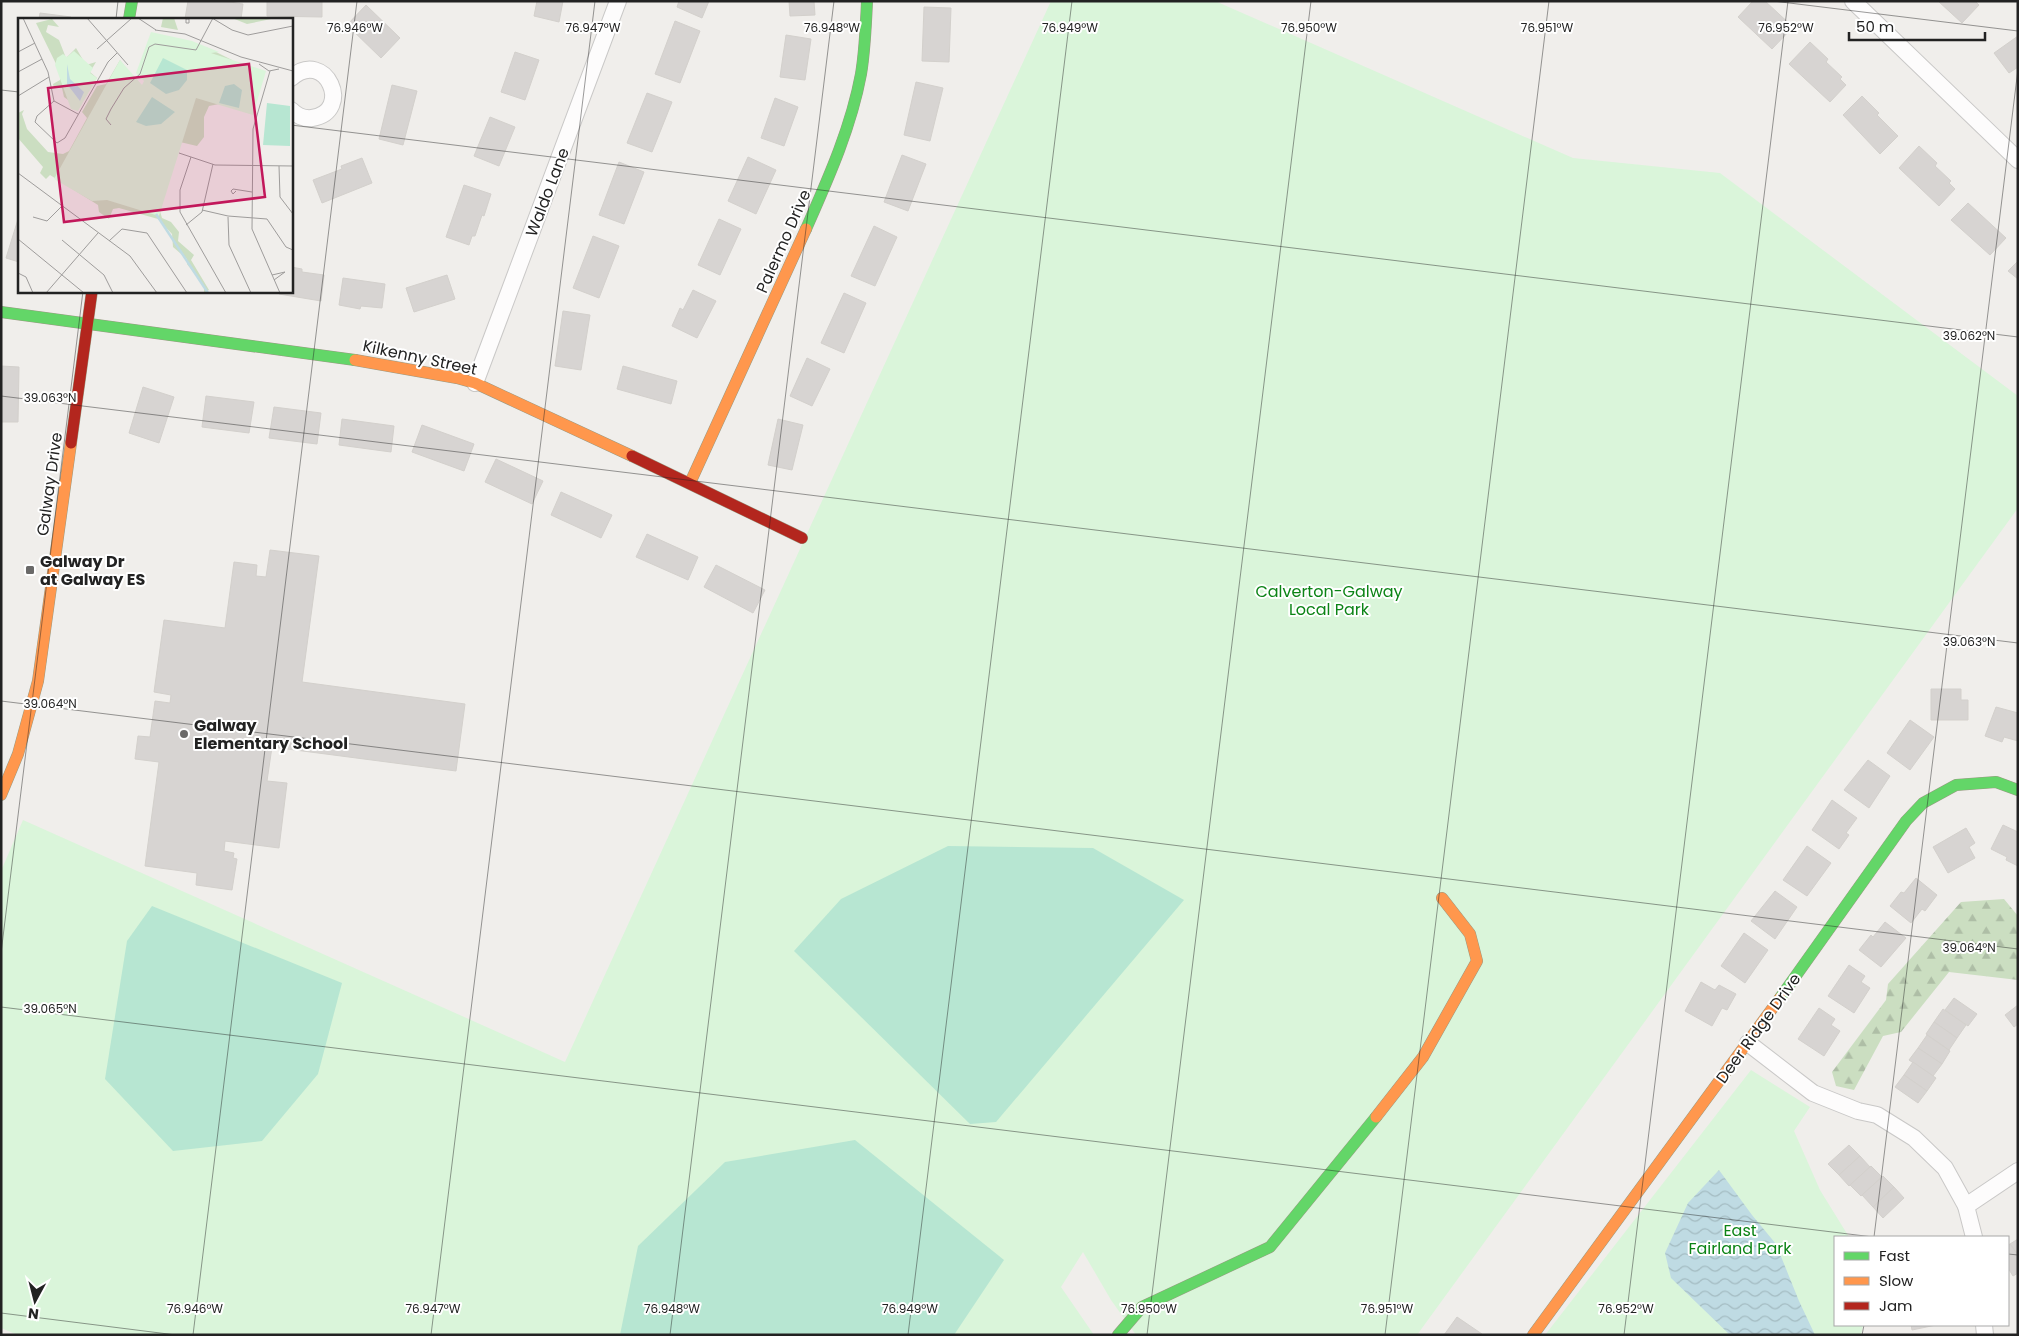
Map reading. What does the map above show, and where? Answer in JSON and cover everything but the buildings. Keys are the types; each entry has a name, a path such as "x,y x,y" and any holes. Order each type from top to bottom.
{"street":[{"path":"130,18 132,1"},
{"name":"Waldo Lane","path":"475,383 618,1"},
{"name":"Palermo Drive","path":"690,483 835,166 858,92 868,16 867,1"},
{"path":"1853,1 2018,160"},
{"path":"292,77 298,72 313,70 327,77 333,91 330,106 318,116 302,117 292,111"},
{"name":"Galway Drive","path":"1,795 18,754 38,681 92,292"},
{"name":"Kilkenny Street","path":"1,312 365,361 475,383 690,483 802,538"},
{"name":"Deer Ridge Drive","path":"1533,1335 1748,1042 1906,821 1923,803 1956,785 1996,782 2018,790"},
{"path":"1118,1335 1142,1307 1270,1247 1364,1132 1422,1057 1477,961 1470,934 1442,898"},
{"path":"1748,1042 1813,1093 1858,1111 1877,1115 1914,1138 1945,1168 1966,1206 1974,1236"},
{"path":"1966,1206 2018,1170"}],"green space":[{"name":"Calverton-Galway Local Park","path":"1051,1 1215,1 1573,158 1720,173 2018,396 2018,508 1417,1335 1136,1335 1111,1300 1083,1252 1061,1287 1094,1335 18,1335 1,1328 1,871 23,820 565,1062"},
{"path":"948,846 1093,848 1184,900 996,1122 970,1124 794,951 841,899"},
{"path":"2004,899 2018,916 2018,980 1949,972 1901,1032 1883,1036 1854,1090 1836,1086 1832,1072 1886,1000 1888,984 1961,902"},
{"path":"152,906 342,983 318,1074 262,1141 173,1151 105,1079 127,941"},
{"name":"East Fairland Park","path":"1751,1070 1810,1107 1794,1131 1820,1190 1848,1236 1834,1236 1834,1326 1863,1326 1861,1335 1545,1335"},
{"path":"855,1140 1004,1260 954,1335 620,1335 638,1246 725,1162"}],"water":[{"path":"1719,1170 1776,1244 1815,1335 1730,1335 1671,1278 1665,1253 1688,1203"}],"traffic: fast":[{"path":"129,18 132,1"},
{"path":"806,229 838,153 857,94 863,56 867,1"},
{"path":"1,312 355,360"},
{"path":"1780,998 1906,821 1923,803 1956,785 1996,782 2018,790"},
{"path":"1118,1335 1142,1307 1270,1247 1376,1117"}],"traffic: slow":[{"path":"690,483 806,229"},
{"path":"355,360 457,378 475,383 632,456"},
{"path":"1,795 18,754 38,681 71,443"},
{"path":"1376,1117 1423,1057 1477,961 1470,934 1442,898"},
{"path":"1533,1335 1780,998"}],"traffic: jam":[{"path":"71,443 92,292"},
{"path":"632,456 802,538"}],"place":[{"name":"Galway Dr at Galway ES","path":"30,570"},
{"name":"Galway Elementary School","path":"184,734"}]}
